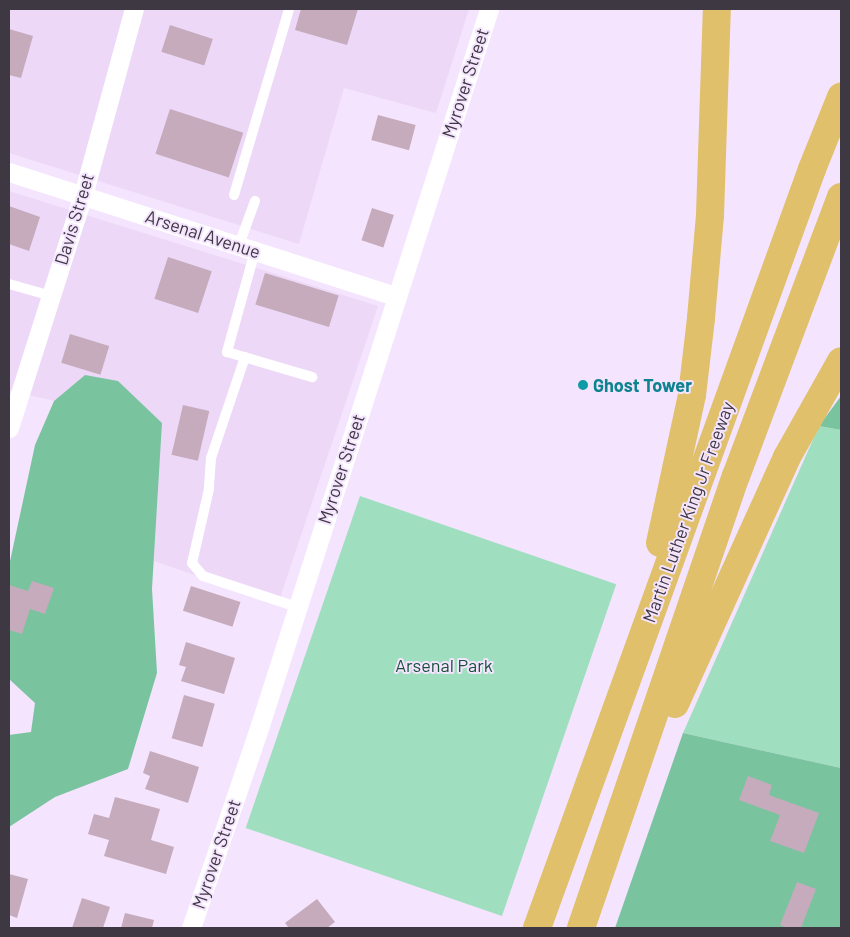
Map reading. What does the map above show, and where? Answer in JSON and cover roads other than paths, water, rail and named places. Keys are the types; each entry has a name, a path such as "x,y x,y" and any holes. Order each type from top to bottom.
{"highway":[{"path":"619,702 673,490 692,395 710,215 718,9"},
{"name":"Martin Luther King Jr Freeway","path":"537,928 812,168 841,97"},
{"name":"Martin Luther King Jr Freeway","path":"580,928 736,476 841,197"},
{"path":"608,848 787,457 841,361"}],"street":[{"name":"Davis Street","path":"9,428 83,196 134,9"},
{"name":"Myrover Street","path":"191,928 490,9"},
{"name":"Arsenal Avenue","path":"9,172 396,296"}],"lane":[{"path":"234,195 289,9"},
{"path":"254,201 227,352 312,377"},
{"path":"9,284 51,296"},
{"path":"245,357 211,458 209,489 192,563 203,576 297,607"}],"place":[{"name":"Ghost Tower","path":"583,385"}],"park label":[{"name":"Arsenal Park","path":"444,665"}]}
